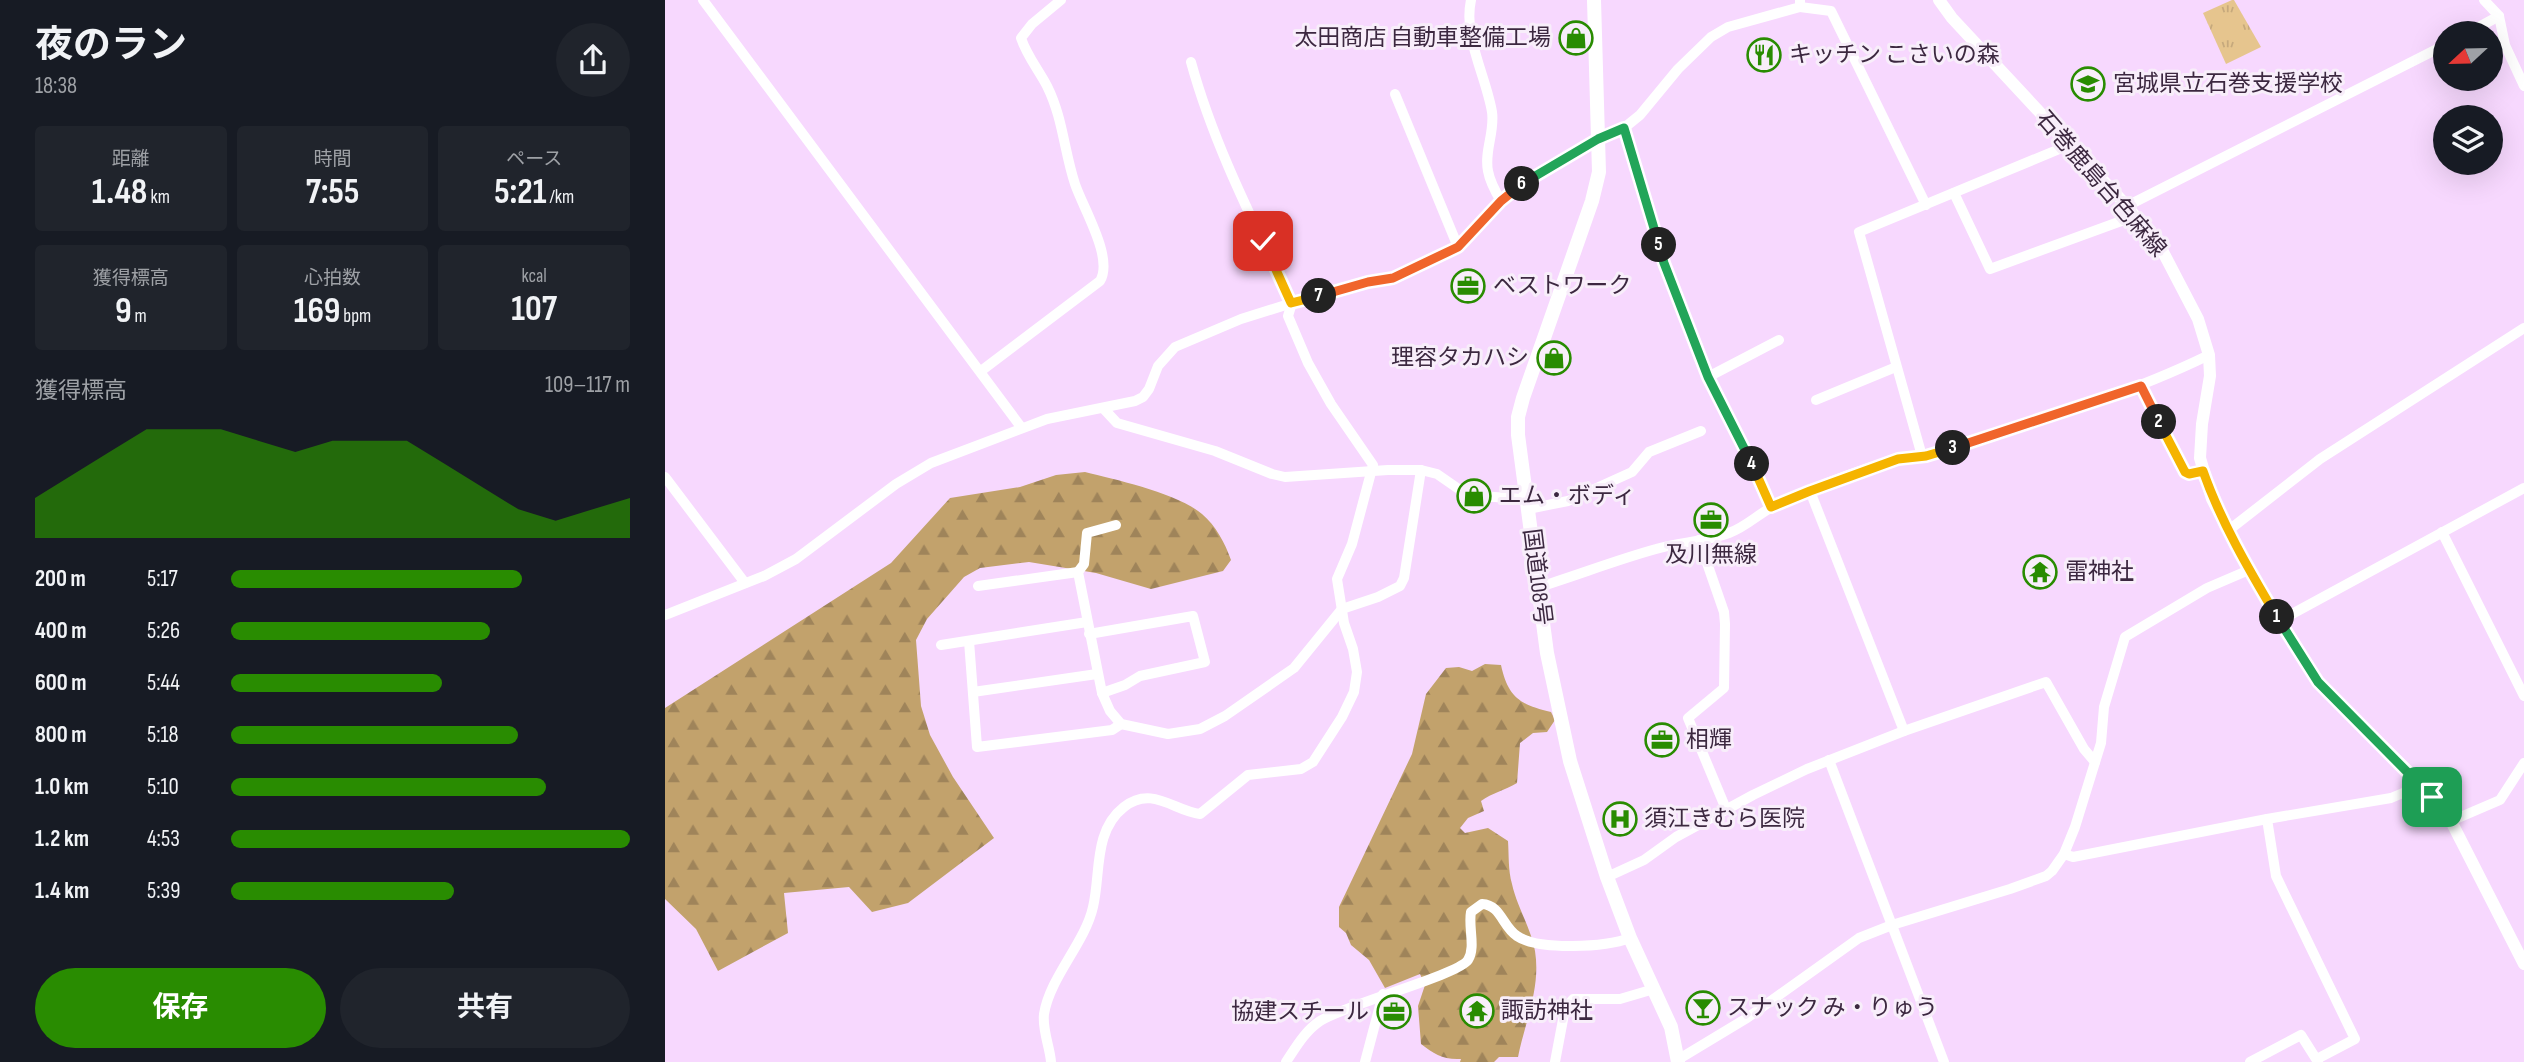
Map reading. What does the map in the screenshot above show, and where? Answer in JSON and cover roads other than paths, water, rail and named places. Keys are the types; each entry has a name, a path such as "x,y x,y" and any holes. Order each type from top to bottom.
{"highway":[{"name":"国道108号","path":"1594,0 1599,172 1596,188 1518,417 1518,435 1547,653 1570,761 1607,877 1683,1061"}],"main road":[{"name":"石巻鹿島台色麻線","path":"1939,0 2127,206 2162,250 2198,318 2209,355 2208,393 2200,444 2203,471 2213,499 2249,570 2318,682 2422,785 2451,821 2524,964"}],"street":[{"path":"703,0 1021,427"},
{"path":"981,371 1100,281 1104,275 1094,224 1075,183 1062,123 1021,38 1032,24 1061,0"},
{"path":"1471,0 1469,16 1472,36 1492,113 1493,131 1487,170 1491,184 1501,201"},
{"path":"2484,0 2499,16 2505,46 2524,86"},
{"path":"665,615 796,559 916,470 1021,427 1143,397 1158,366 1175,347 1241,319 1291,303 1393,278 1458,247 1501,201 1526,181 1598,139 1624,128 1640,115 1678,69 1711,37 1728,27 1802,2 1831,11 1926,205"},
{"path":"2490,21 2499,16"},
{"path":"2127,206 2433,51"},
{"path":"1051,1062 1044,1014 1093,907 1098,859 1114,820 1125,807 1141,800 1157,798 1200,814 1248,775 1301,769 1313,762 1342,717 1354,692 1357,673 1337,579 1352,544 1373,464 1331,404 1308,363 1288,316 1291,303 1234,179 1196,83 1191,62"},
{"path":"1395,94 1458,247"},
{"path":"1624,128 1664,263 1708,377 1748,454 1771,507"},
{"path":"1922,456 1859,234 1862,230 2069,145"},
{"path":"1954,193 1990,270 2135,216"},
{"path":"2229,530 2321,459 2524,328"},
{"path":"2513,335 2524,341"},
{"path":"1708,377 1779,340"},
{"path":"1539,587 1659,548 1684,545 1729,533 1750,523 1771,507 1810,491 1898,459 1922,456 2141,386 2209,355"},
{"path":"1816,400 1896,368"},
{"path":"2141,386 2185,472 2189,474 2203,471"},
{"path":"1103,408 1117,423 1215,451 1285,477 1421,470 1437,474 1463,492 1528,504 1568,501 1632,472 1649,452 1702,431"},
{"path":"1078,572 1097,674 1110,711 1121,724 1168,734 1200,729 1225,716 1294,668 1342,609 1378,597 1399,586 1404,578 1421,470"},
{"path":"665,477 745,583"},
{"path":"2279,621 2524,488"},
{"path":"1810,491 1904,731"},
{"path":"978,586 1078,572 1084,564 1087,533 1116,525"},
{"path":"2442,532 2524,696"},
{"path":"1699,540 1724,612 1724,688 1688,718 1726,809"},
{"path":"1683,1061 1859,938 2046,876 2064,854 2095,762 2101,743 2104,706 2125,638 2199,592 2249,570"},
{"path":"1089,634 1193,616 1205,662 1140,676 1102,693"},
{"path":"941,645 1087,622"},
{"path":"969,641 977,747 1112,730 1121,724"},
{"path":"973,692 1097,674"},
{"path":"1607,877 1644,860 1676,837 1726,809 1829,761 1904,731 2046,682 2084,749 2095,762"},
{"path":"1829,761 1944,1062"},
{"path":"2451,821 2500,800 2524,763"},
{"path":"2064,854 2073,858 2267,819 2391,798 2422,785"},
{"path":"2250,1062 2301,1034 2318,1060 2355,1039 2276,876 2267,819"},
{"path":"1286,1062 1307,1032 1321,1021 1383,994 1450,972 1465,964 1471,953 1471,912 1482,904 1496,909 1509,929 1529,942 1593,945 1630,937"},
{"path":"1555,1062 1565,1009 1573,999 1620,999 1654,989"},
{"path":"1366,1062 1383,994"}],"place":[{"name":"太田商店 自動車整備工場","path":"1576,38"},
{"name":"キッチン こさいの森","path":"1764,55"},
{"name":"宮城県立石巻支援学校","path":"2088,84"},
{"name":"ベストワーク","path":"1468,286"},
{"name":"理容タカハシ","path":"1554,358"},
{"name":"エム・ボディ","path":"1474,496"},
{"name":"及川無線","path":"1711,520"},
{"name":"雷神社","path":"2040,572"},
{"name":"相輝","path":"1662,740"},
{"name":"須江きむら医院","path":"1620,819"},
{"name":"スナック み・りゅう","path":"1703,1008"},
{"name":"諏訪神社","path":"1477,1011"},
{"name":"協建スチール","path":"1394,1012"}]}
